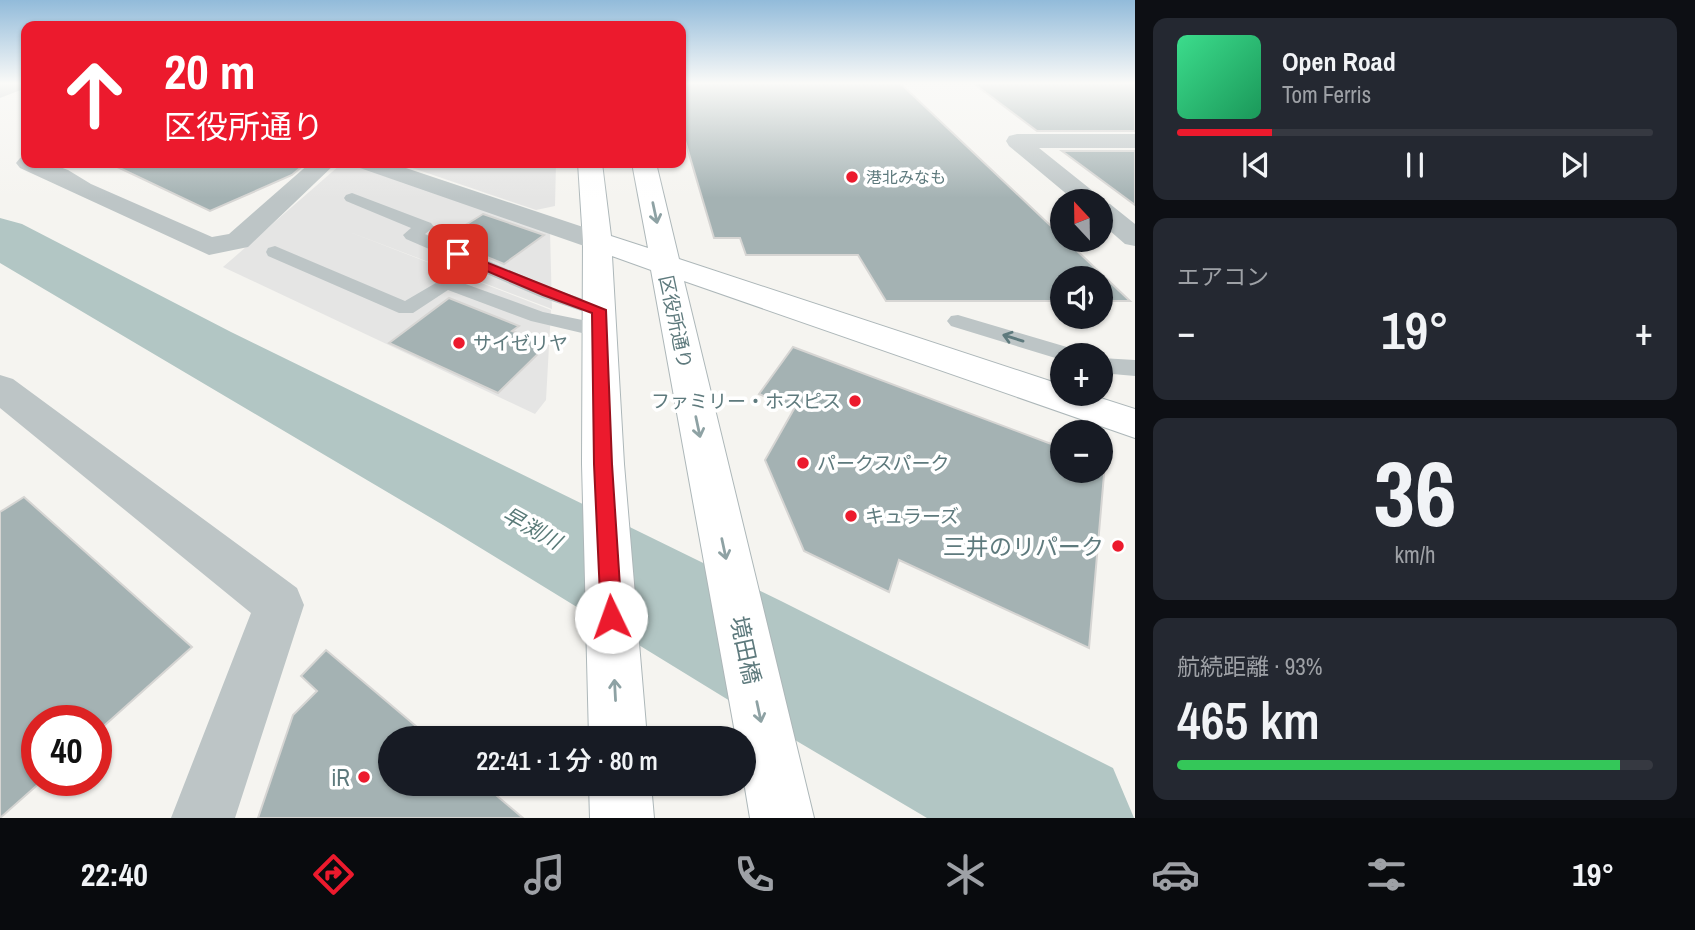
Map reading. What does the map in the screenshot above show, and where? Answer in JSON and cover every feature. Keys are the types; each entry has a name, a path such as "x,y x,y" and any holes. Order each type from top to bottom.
{"street":[{"path":"1075,189 1017,141 1135,141"},
{"path":"42,168 60,174 82,189 209,246 238,241 318,168"},
{"path":"383,168 1135,424"},
{"path":"590,168 597,241 603,464 617,726"},
{"name":"区役所通り","path":"645,168 709,482"},
{"path":"1113,220 1135,238"},
{"path":"0,388 279,606 203,818"},
{"name":"境田橋","path":"709,482 782,818"},
{"path":"621,796 622,818"}],"lane":[{"path":"352,198 425,227 412,235 547,293 599,320"},
{"path":"275,251 406,309 446,283 538,317 599,320"},
{"path":"958,321 1050,349"},
{"path":"1113,368 1135,368"}],"shaded area":[{"path":"337,168 367,168 550,231 552,309 347,231 551,310 546,400 535,414 223,267"},
{"path":"413,168 556,168 555,206 536,210"}],"building":[{"name":"港北みなも","path":"686,121 940,121 1050,225 1050,252 1078,252 1093,266 1050,266 1050,301 886,301 858,255 746,255 740,238 714,238 686,144"},
{"path":"1024,121 1135,121 1135,131 1037,131"},
{"path":"1062,151 1135,151 1135,205"},
{"path":"120,168 300,168 292,175 210,211"},
{"path":"483,214 544,235 504,264 443,239"},
{"name":"港北みなも","path":"1113,285 1130,301 1113,301"},
{"path":"449,298 519,326 512,331 547,345 498,393 389,343"},
{"path":"793,347 1050,443 1050,483 1103,483 1089,648 899,560 889,592 804,551 765,460 794,409 759,394"},
{"path":"24,497 192,647 112,719 112,705 21,705 21,796 25,796 0,818 0,512"},
{"path":"326,650 416,726 378,726 378,796 497,796 523,818 258,818 293,715 317,691 301,676"}],"waterway":[{"name":"早渕川","path":"0,237 1063,818"}],"place":[{"name":"港北みなも","path":"852,177"},
{"name":"サイゼリヤ","path":"459,343"},
{"name":"ファミリー・ホスピス","path":"855,401"},
{"name":"パークスパーク","path":"803,463"},
{"name":"キュラーズ","path":"851,516"},
{"name":"三井のリパーク","path":"1118,546"},
{"name":"iR","path":"364,777"}],"route":[{"path":"458,254 547,293 599,310 611,617"}]}
